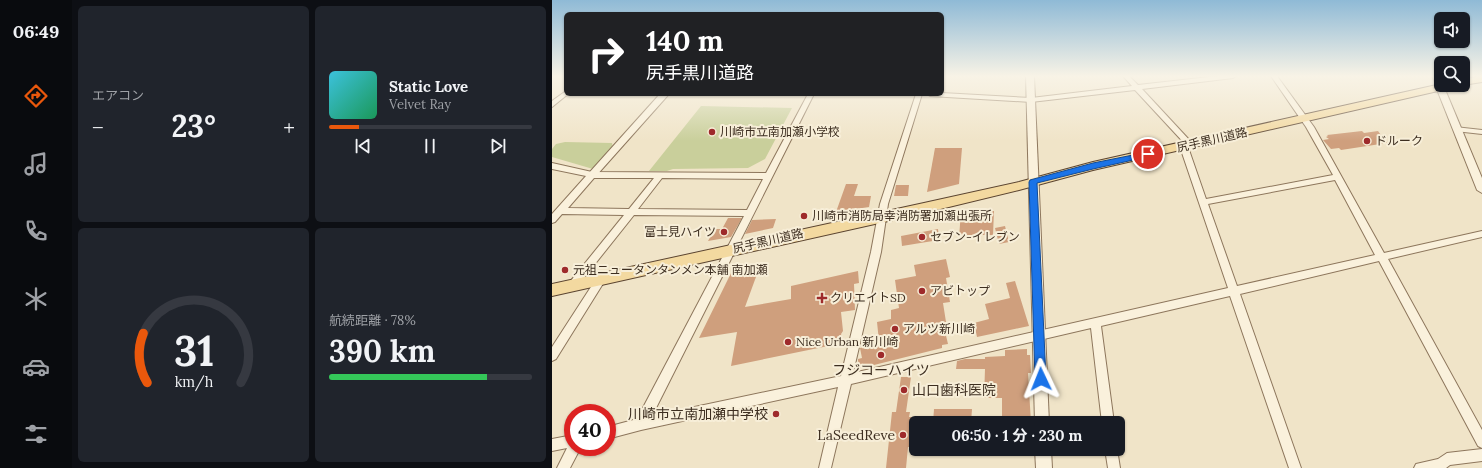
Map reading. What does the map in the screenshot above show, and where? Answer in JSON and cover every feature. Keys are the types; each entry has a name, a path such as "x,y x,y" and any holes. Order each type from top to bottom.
{"main road":[{"name":"尻手黒川道路","path":"552,290 1033,182 1093,166 1395,98"}],"street":[{"path":"552,105 560,98"},
{"path":"552,220 662,98"},
{"path":"640,424 809,98"},
{"path":"825,468 844,380 883,216 884,204 918,98"},
{"path":"995,98 1031,100 1048,98"},
{"path":"1145,98 1187,146 1204,202 1295,468"},
{"path":"1289,98 1323,149 1482,442"},
{"path":"1449,98 1458,129 1482,190"},
{"path":"1031,100 1042,416"},
{"path":"1458,129 1482,132"},
{"path":"552,166 592,175 659,177 768,176"},
{"path":"572,286 659,177"},
{"path":"1204,202 1338,177"},
{"path":"560,212 748,213"},
{"path":"616,431 1482,234"},
{"path":"552,356 601,279"},
{"path":"1095,322 1107,416"},
{"path":"552,445 564,443"},
{"path":"1420,468 1440,465 1447,459 1482,455"},
{"path":"563,468 570,456"},
{"path":"1043,456 1044,468"},
{"path":"1113,456 1114,468"}],"green space":[{"path":"701,106 792,108 765,159 748,168 673,169 667,171 649,171"},
{"path":"565,142 612,143 613,148 593,169 552,157 552,149 556,144"}],"building":[{"path":"1362,131 1364,133 1378,131 1387,143 1341,150 1339,148 1331,149 1323,140 1329,139 1326,137 1328,136 1327,135"},
{"path":"935,148 962,148 959,184 927,192"},
{"path":"846,184 858,184 854,196 871,196 869,207 836,212"},
{"path":"896,185 909,185 908,196 894,196"},
{"path":"961,211 994,211 993,235 979,235 979,238 959,238"},
{"name":"富士見ハイツ","path":"728,218 742,218 731,237 708,241 715,229 722,229"},
{"path":"776,219 773,228 745,234 752,220"},
{"path":"1005,226 1009,242 999,244 995,228"},
{"name":"セブン-イレブン","path":"938,229 939,240 902,246 901,236"},
{"path":"946,259 950,277 946,278 950,302 943,303 946,322 943,323 948,344 942,345 942,348 858,369 858,359 862,358 860,348 864,347 864,345 879,341 877,322 891,319 891,310 899,308 895,280 916,276 914,265"},
{"path":"760,266 745,307 791,299 791,286 858,271 859,283 854,284 855,310 841,312 843,331 841,334 842,338 833,340 833,345 731,366 737,332 699,338 734,267"},
{"path":"1015,281 1029,326 977,337 974,323 989,319 985,304 1010,298 1006,283"},
{"path":"1027,349 1027,355 1030,355 1031,373 1028,373 1031,416 1002,416 1002,398 984,398 985,369 956,369 957,361 1005,356 1005,350"},
{"path":"901,377 911,377 906,412 910,412 909,447 906,468 886,468 892,412 896,412"},
{"path":"934,409 972,409 972,416 934,416"}],"place":[{"name":"川崎市立南加瀬小学校","path":"712,132"},
{"name":"ドルーク","path":"1367,141"},
{"name":"川崎市消防局幸消防署加瀬出張所","path":"804,216"},
{"name":"富士見ハイツ","path":"724,232"},
{"name":"セブン-イレブン","path":"922,237"},
{"name":"元祖ニュータンタンメン本舗 南加瀬","path":"565,270"},
{"name":"アビトップ","path":"922,291"},
{"name":"クリエイトSD","path":"822,298"},
{"name":"アルツ新川崎","path":"895,329"},
{"name":"Nice Urban 新川崎","path":"788,342"},
{"name":"フジコーハイツ","path":"881,355"},
{"name":"山口歯科医院","path":"904,390"},
{"name":"川崎市立南加瀬中学校","path":"776,414"},
{"name":"LaSeedReve","path":"903,435"}],"route":[{"path":"1041,379 1033,182 1093,166 1148,154"}]}
